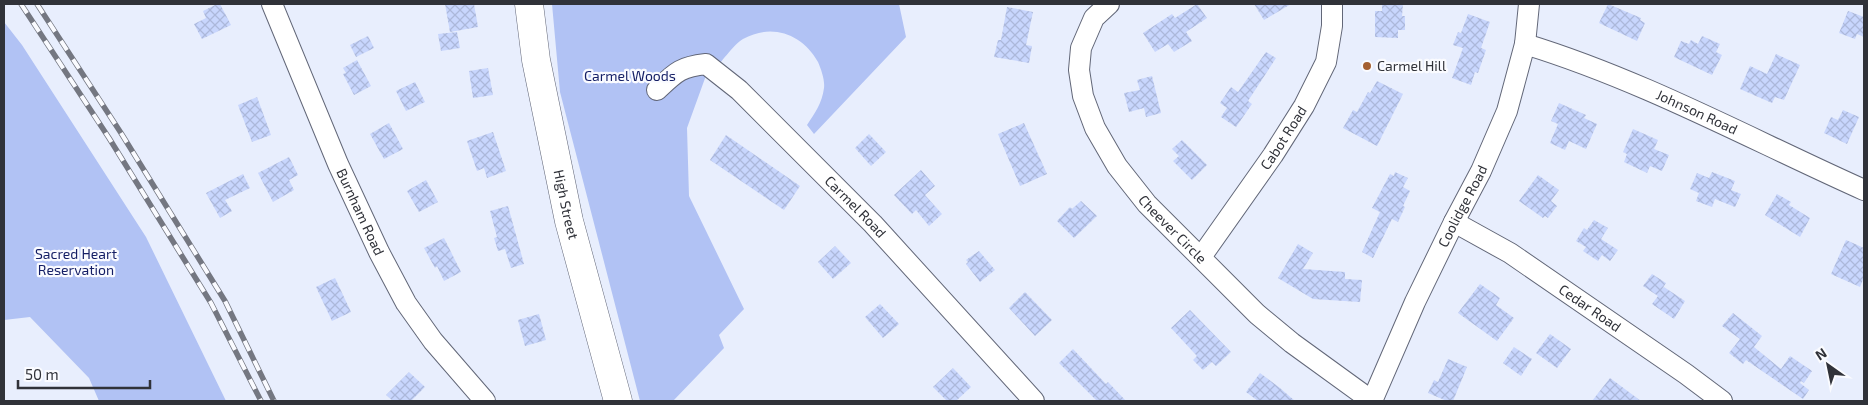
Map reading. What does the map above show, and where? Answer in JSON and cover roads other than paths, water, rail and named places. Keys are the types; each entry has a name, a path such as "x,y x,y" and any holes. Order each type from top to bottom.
{"main road":[{"name":"High Street","path":"529,4 536,60 567,212 618,401"}],"street":[{"name":"Burnham Road","path":"272,4 359,212 406,303 433,341 485,401"},
{"name":"Cheever Circle","path":"1109,4 1094,18 1081,48 1079,70 1083,96 1095,128 1117,166 1147,204 1257,314 1292,343 1372,401"},
{"name":"Cabot Road","path":"1202,257 1273,155 1304,106 1326,62 1332,26 1332,4"},
{"name":"Coolidge Road","path":"1372,401 1415,302 1481,171 1507,111 1525,44 1529,4"},
{"name":"Johnson Road","path":"1525,44 1565,56 1672,100 1864,190"},
{"name":"Carmel Road","path":"657,90 671,76 686,66 706,64 739,90 873,224 1034,401"},
{"name":"Cedar Road","path":"1454,222 1510,253 1642,346 1686,374 1722,401"}],"railway":[{"path":"21,4 109,138 211,303 261,401"},
{"path":"37,4 121,133 225,301 274,401"}],"place":[{"name":"Carmel Hill","path":"1367,66"}],"park label":[{"name":"Carmel Woods","path":"630,76"},
{"name":"Sacred Heart Reservation","path":"76,262"}]}
